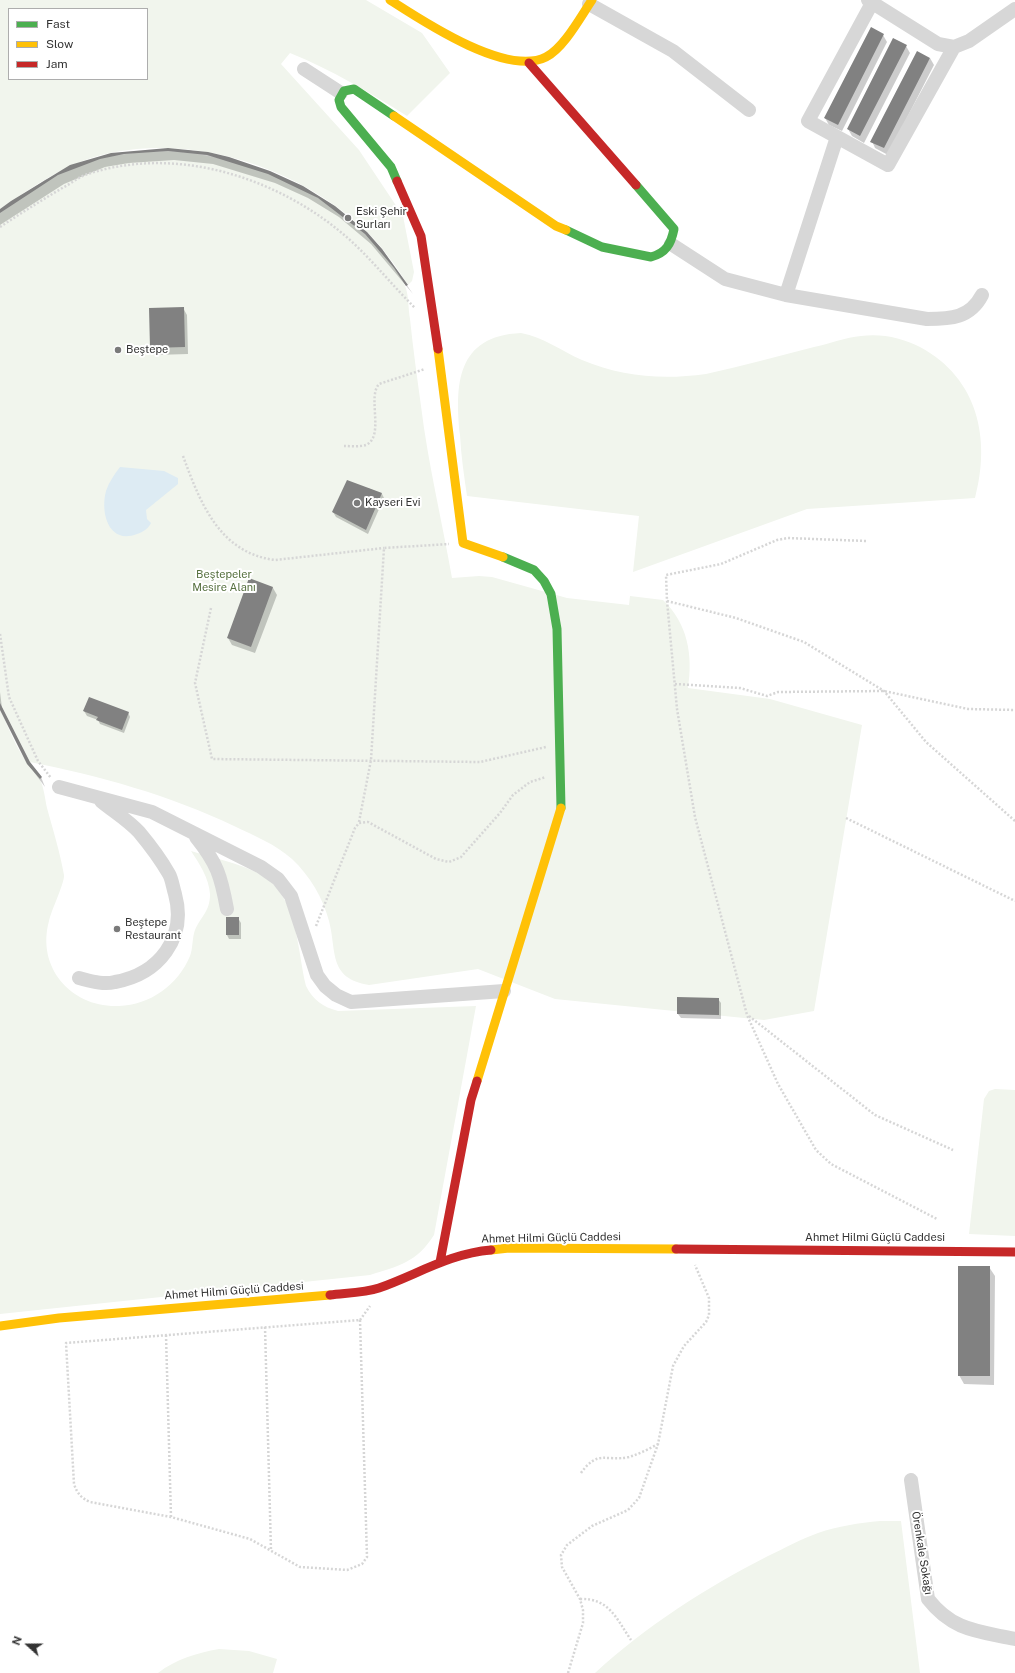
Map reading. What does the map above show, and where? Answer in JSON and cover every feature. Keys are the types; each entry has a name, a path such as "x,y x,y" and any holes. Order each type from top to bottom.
{"street":[{"path":"390,0 454,38 492,54 522,63 546,58 556,50 591,2 673,51 749,110"},
{"path":"954,47 888,165 808,121 870,1 938,44 954,47 969,41 1015,9"},
{"path":"440,1262 471,1100 562,806 557,628 551,594 544,581 534,570 521,563 463,543 440,365 421,236 391,167 342,107 339,100 341,93 347,89 354,89 556,226 602,247 651,257 659,255 671,244 674,229 529,62"},
{"path":"304,68 341,93"},
{"path":"786,295 837,137"},
{"path":"671,244 725,279 786,295 927,319 944,319 961,316 970,312 982,295"},
{"path":"59,787 152,812 261,867 278,879 291,896 317,975 325,986 336,995 351,1002 504,991"},
{"path":"79,978 97,983 115,982 141,973 155,964 167,952 174,940 178,926 178,903 170,875 138,831 97,797"},
{"path":"191,832 210,854 222,880 227,908"},
{"name":"Ahmet Hilmi Güçlü Caddesi","path":"0,1326 59,1318 293,1299 377,1289 440,1262 474,1251 509,1248 1015,1252"},
{"name":"Örenkale Sokağı","path":"911,1480 928,1599 939,1613 953,1623 970,1629 1015,1639"}],"path":[{"path":"0,227 32,205 87,174 138,162 184,163 230,174 270,188 311,211 350,240 418,312"},
{"path":"344,446 362,446 372,439 375,430 375,391 380,384 440,365"},
{"path":"182,456 201,503 221,533 246,553 260,558 274,560 384,548 463,543"},
{"path":"866,541 788,538 777,540 721,564 666,575 677,710 695,817 747,1015 778,1084 816,1150 831,1164 937,1219"},
{"path":"308,946 355,828 359,823 371,760 384,548"},
{"path":"667,601 736,618 804,642 884,691 926,742 1015,821"},
{"path":"211,608 195,683 212,759 480,762 560,744"},
{"path":"0,634 9,698 38,761 59,787"},
{"path":"675,684 740,688 767,696 778,692 884,691 968,709 1015,710"},
{"path":"359,823 368,822 436,860 442,862 455,861 466,853 500,813 513,795 530,782 545,777 561,777"},
{"path":"846,818 1015,901"},
{"path":"747,1015 875,1115 952,1150"},
{"path":"568,1673 583,1623 583,1610 580,1599 562,1567 561,1555 563,1550 592,1526 628,1510 639,1498 658,1444 673,1366 684,1346 706,1322 709,1314 709,1298 689,1250"},
{"path":"360,1320 367,1557 362,1564 347,1570 300,1567 250,1539 171,1517 90,1502 80,1496 76,1490 66,1343 166,1335 360,1320"},
{"path":"265,1327 271,1551"},
{"path":"166,1335 171,1517"},
{"path":"581,1473 593,1461 600,1458 629,1457 658,1444"},
{"path":"580,1599 590,1598 600,1601 608,1606 631,1640"}],"green space":[{"path":"0,0 366,0 422,33 450,73 407,116 350,82 290,53 281,64 359,150 403,216 414,272 412,281 408,285 389,257 373,238 340,209 309,189 277,173 242,160 206,152 170,148 133,149 85,160 59,172 0,209"},
{"name":"Beştepeler Mesire Alanı","path":"168,151 198,154 228,161 287,181 315,196 341,213 364,233 399,274 407,294 424,427 452,578 479,576 492,577 567,598 629,605 630,596 663,600 678,619 687,641 690,664 688,688 770,699 862,725 814,1011 764,1020 555,999 478,969 369,985 356,982 340,970 334,953 329,921 315,888 299,866 279,849 257,837 185,805 108,780 30,762 0,703 0,213 52,178 74,167 105,157"},
{"path":"521,333 537,338 597,366 643,376 658,377 706,374 855,337 876,335 906,341 920,347 940,360 955,375 967,393 975,412 980,432 980,476 975,498 807,509 633,572 639,516 467,496 462,458 458,398 464,366 472,353 483,343 500,336"},
{"path":"0,710 20,751 29,766 41,781 64,875 64,879 49,921 46,938 48,954 53,969 62,982 73,992 86,1000 102,1005 130,1005 141,1002 162,992 178,976 190,956 195,930 207,910 210,900 208,882 191,851 243,867 260,874 273,883 282,895 294,924 306,986 315,999 323,1005 338,1011 476,1006 434,1235 428,1244 414,1257 399,1266 370,1275 0,1314"},
{"path":"995,1089 1015,1090 1015,1236 969,1234 984,1099 989,1091"},
{"path":"880,1521 901,1521 920,1673 595,1673 635,1639 678,1608 745,1568 818,1533 833,1528"},
{"path":"219,1649 249,1651 277,1659 273,1673 158,1673 187,1657"}],"shaded area":[{"path":"120,467 164,471 178,478 178,484 146,510 147,519 151,523 149,527 139,533 127,536 120,535 113,531 109,525 104,509 104,500 107,488"}],"building":[{"path":"871,27 884,34 838,125 824,118"},
{"path":"893,38 907,45 860,136 847,129"},
{"path":"917,51 930,58 884,148 870,142"},
{"name":"Eski Şehir Surları","path":"168,148 208,152 229,157 270,171 303,186 335,206 367,232 382,249 408,285 406,286 394,268 365,234 318,198 268,174 207,155 168,151 124,154 100,159 58,175 0,213 0,209 11,201 70,165 111,153"},
{"path":"184,307 185,347 150,348 149,308"},
{"name":"Kayseri Evi","path":"347,480 382,493 366,530 332,512"},
{"path":"249,578 273,587 251,647 227,638"},
{"path":"89,697 129,712 122,730 96,720 98,717 83,711"},
{"path":"0,703 30,762 42,777 40,779 27,764 0,710"},
{"path":"226,917 239,917 239,935 226,935"},
{"path":"677,997 719,998 719,1015 677,1014"},
{"path":"958,1266 990,1266 990,1376 958,1376"}],"traffic: fast":[{"path":"394,116 354,89 344,91 339,100 341,107 391,167 397,181"},
{"path":"566,230 602,247 651,257 660,253 667,247 674,229 636,185"},
{"path":"503,557 534,570 544,581 551,594 557,629 561,808"}],"traffic: slow":[{"path":"390,0 444,33 488,54 510,60 529,61 546,57 553,53 572,31 592,0"},
{"path":"394,116 556,226 566,230"},
{"path":"438,349 463,543 503,557"},
{"path":"477,1081 561,808"},
{"path":"491,1250 509,1248 676,1249"},
{"path":"0,1326 59,1318 330,1295"}],"traffic: jam":[{"path":"529,63 636,185"},
{"path":"397,181 421,236 438,349"},
{"path":"440,1262 471,1100 477,1081"},
{"path":"676,1249 1015,1252"},
{"path":"330,1295 373,1290 462,1255 491,1250"}],"place":[{"name":"Eski Şehir Surları","path":"348,218"},
{"name":"Beştepe","path":"118,350"},
{"name":"Kayseri Evi","path":"357,503"},
{"name":"Beştepe Restaurant","path":"117,929"}]}
